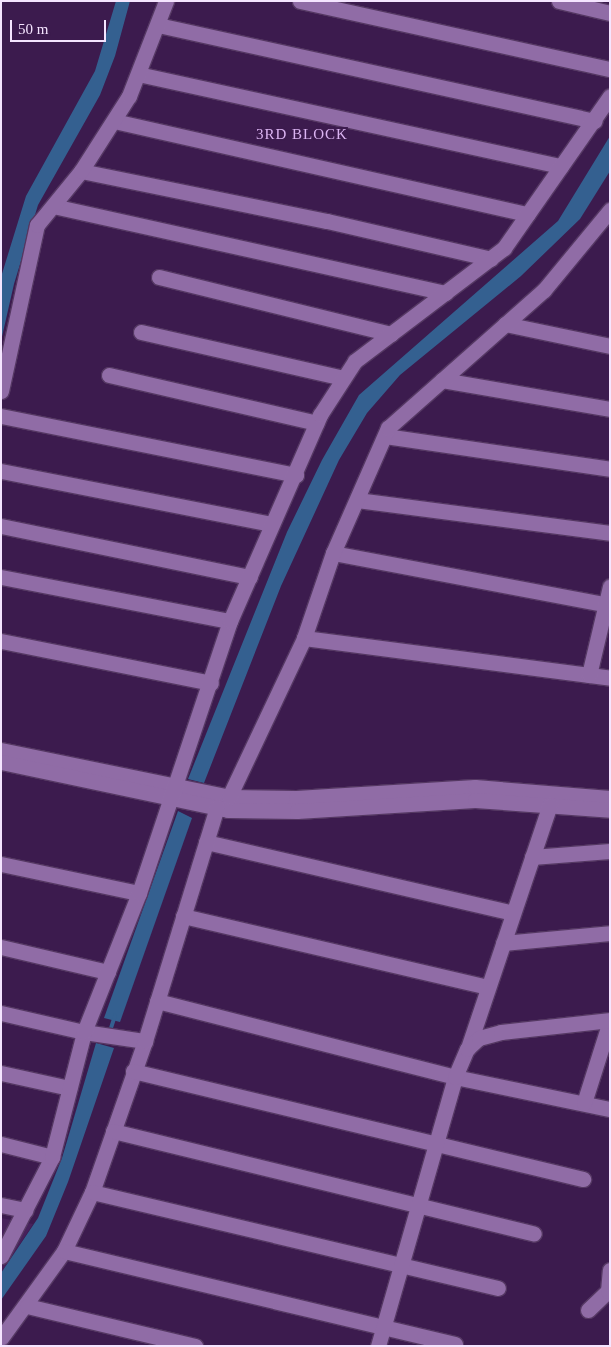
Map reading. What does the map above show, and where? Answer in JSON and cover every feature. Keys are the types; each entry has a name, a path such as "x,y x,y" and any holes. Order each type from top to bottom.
{"street":[{"path":"1,391 37,225 81,171 114,121 138,74 166,1"},
{"path":"300,1 610,69"},
{"path":"559,1 610,13"},
{"path":"158,25 596,121"},
{"path":"138,74 561,166"},
{"path":"1,1256 52,1157 84,1032 139,893 211,683 230,621 250,577 270,524 296,475 317,423 343,378 356,361 491,259 528,214 561,166 596,121 610,96"},
{"path":"114,121 528,214"},
{"path":"81,171 327,221 491,259"},
{"path":"54,206 445,293"},
{"path":"229,797 304,638 333,553 388,428 544,290 610,210"},
{"path":"159,277 391,334"},
{"path":"505,324 610,346"},
{"path":"141,332 343,378"},
{"path":"109,375 317,423"},
{"path":"442,380 610,409"},
{"path":"1,416 296,475"},
{"path":"385,436 610,469"},
{"path":"1,471 270,524"},
{"path":"356,500 610,534"},
{"path":"1,526 250,577"},
{"path":"333,553 604,604"},
{"path":"1,577 230,621"},
{"path":"589,675 604,604 610,586"},
{"path":"304,638 610,678"},
{"path":"1,641 211,683"},
{"path":"1,750 174,792 217,807 297,811 474,800 610,810"},
{"path":"1,762 174,792 229,797 296,798 475,787 610,798"},
{"path":"378,1346 455,1077 467,1049 550,806"},
{"path":"1,1338 27,1306 64,1251 92,1192 132,1071 145,1041 217,807"},
{"path":"206,842 513,913"},
{"path":"532,857 610,851"},
{"path":"1,864 139,893"},
{"path":"183,916 488,987"},
{"path":"503,943 610,933"},
{"path":"1,947 108,972"},
{"path":"157,1001 455,1077 610,1109"},
{"path":"1,1013 84,1032 100,1033 127,1040 145,1041"},
{"path":"467,1049 479,1038 501,1032 610,1020 584,1103"},
{"path":"132,1071 583,1179"},
{"path":"1,1072 70,1088"},
{"path":"113,1131 534,1234"},
{"path":"1,1144 52,1157"},
{"path":"92,1192 498,1288"},
{"path":"1,1205 25,1210"},
{"path":"64,1251 455,1344"},
{"path":"588,1310 608,1291 609,1273"},
{"path":"27,1306 195,1346"}],"shaded area":[{"path":"1,1218 33,1224 1,1273"}],"water":[{"path":"116,1 130,1 115,56 100,95 38,205 14,284 1,341 1,277 26,196 95,71"},
{"path":"610,136 610,171 580,219 521,276 400,375 367,413 339,460 281,586 204,783 188,779 287,532 322,460 359,395 558,221"},
{"path":"178,811 192,818 120,1022 104,1018"},
{"path":"96,1043 114,1048 68,1182 46,1236 1,1300 1,1273 38,1218 62,1158"}],"waterway":[{"path":"110,1031 115,1016"}],"district":[{"name":"3RD BLOCK","path":"302,135"}]}
